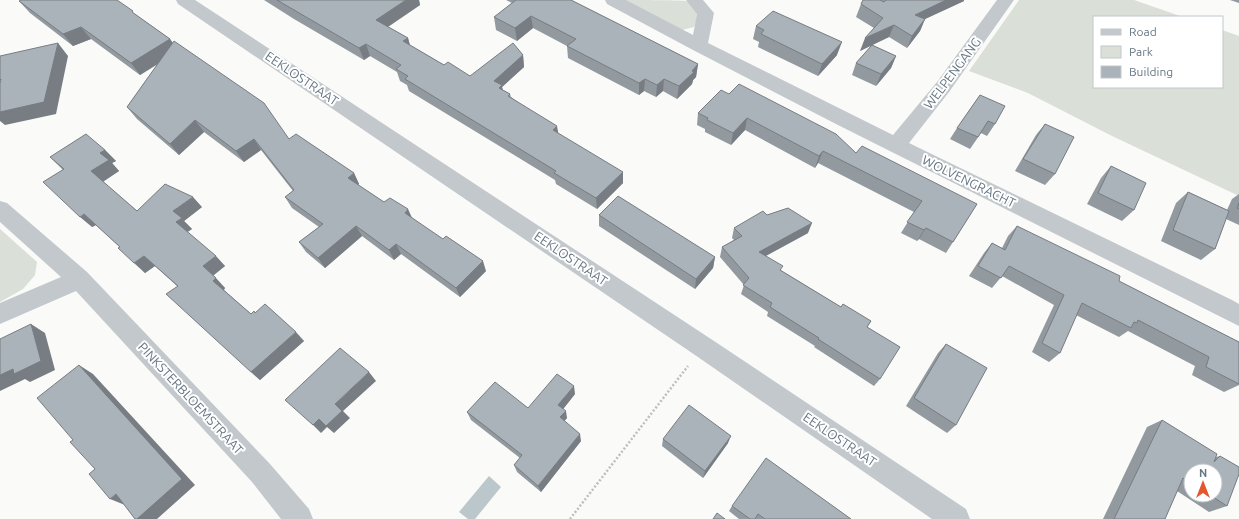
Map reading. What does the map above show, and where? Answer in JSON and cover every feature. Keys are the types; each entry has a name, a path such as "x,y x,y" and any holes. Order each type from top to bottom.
{"street":[{"name":"EEKLOSTRAAT","path":"184,0 703,347 956,519"},
{"name":"WOLVENGRACHT","path":"613,0 699,46 896,146 1224,307 1239,316"},
{"path":"694,0 706,13 699,46"},
{"name":"WELPENGANG","path":"896,146 943,87 1006,0"},
{"name":"PINKSTERBLOEMSTRAAT","path":"0,209 80,279 261,473 299,519"},
{"path":"0,314 80,279"}],"path":[{"path":"570,519 703,347"}],"green space":[{"path":"619,0 686,1 695,9 697,15 696,23 694,27 682,30"},
{"path":"1019,0 1134,0 1180,16 1093,16 1093,88 1223,88 1223,30 1239,36 1239,196 1110,135 1028,93 969,71"},
{"path":"0,229 37,262 35,275 23,289 0,302"}],"shaded area":[{"path":"489,476 501,487 475,519 468,519 459,512"}],"building":[{"path":"117,0 170,39 131,63 81,27 63,34 19,1"},
{"path":"277,0 406,0 376,20 408,38 403,41 444,65 448,62 470,76 513,43 523,55 494,81 502,85 499,88 510,94 508,96 557,126 553,130 623,172 596,198 554,173 556,171 405,79 408,76 396,69 401,65 366,44 359,48"},
{"path":"516,0 571,0 698,64 692,71 694,72 679,86 664,79 657,85 645,79 639,83 567,46 576,39 531,16 515,28 494,17"},
{"path":"863,0 880,0 884,2 886,0 946,0 915,15 925,19 912,36 894,25 865,38 883,18 861,4"},
{"path":"773,11 842,42 822,64 761,34 764,30 756,26"},
{"path":"174,41 264,103 289,139 296,134 354,173 348,178 384,202 390,198 408,209 405,213 443,239 446,236 483,261 456,288 396,244 389,250 356,226 318,258 299,242 323,224 285,197 294,190 254,139 236,151 195,120 170,144 127,107"},
{"path":"58,43 44,102 0,112 0,56"},
{"path":"872,45 896,56 881,74 856,63"},
{"path":"739,84 836,134 856,153 862,146 977,204 953,242 926,228 924,230 907,222 922,201 823,151 819,156 747,118 733,133 707,120 708,118 698,113 721,90 729,94"},
{"path":"980,95 1005,106 995,124 988,121 978,137 957,128"},
{"path":"1045,124 1074,137 1055,174 1023,159"},
{"path":"86,134 105,150 100,153 109,160 91,171 137,211 165,184 193,197 173,211 182,218 176,222 216,256 203,266 216,278 213,281 251,314 254,311 255,313 265,304 296,332 251,372 166,294 178,286 144,256 134,263 118,248 120,247 84,214 80,217 43,182 64,169 50,157"},
{"path":"1111,166 1146,183 1134,210 1098,193"},
{"path":"1188,192 1229,211 1215,249 1173,230"},
{"path":"618,196 715,257 696,279 599,215"},
{"path":"788,208 812,223 759,252 783,266 780,270 841,307 843,304 871,321 867,327 900,347 880,379 770,307 772,303 743,285 749,278 722,247 742,236 734,228 763,211 767,215"},
{"path":"1017,226 1120,276 1119,281 1239,342 1239,384 1206,367 1209,357 1138,320 1137,323 1134,322 1131,328 1082,303 1060,353 1042,343 1064,295 1009,266 1001,278 978,266 992,243 1005,250"},
{"path":"31,324 41,361 14,374 13,369 0,375 0,339"},
{"path":"946,344 987,368 956,425 914,398"},
{"path":"340,348 369,372 335,404 342,411 326,426 319,419 313,425 285,400"},
{"path":"79,365 182,479 137,519 135,519 116,494 110,499 89,474 95,469 70,442 73,440 37,398"},
{"path":"557,374 574,386 558,405 566,411 560,417 580,434 538,486 514,465 522,455 467,412 495,382 528,408"},
{"path":"689,405 731,436 705,471 663,439"},
{"path":"1162,420 1217,454 1214,462 1220,456 1239,467 1239,474 1227,506 1222,503 1223,463 1183,463 1183,478 1165,519 1114,519"},
{"path":"766,458 851,519 765,519 758,514 755,519 750,519 732,506"},
{"path":"717,513 725,519 713,519"}]}
